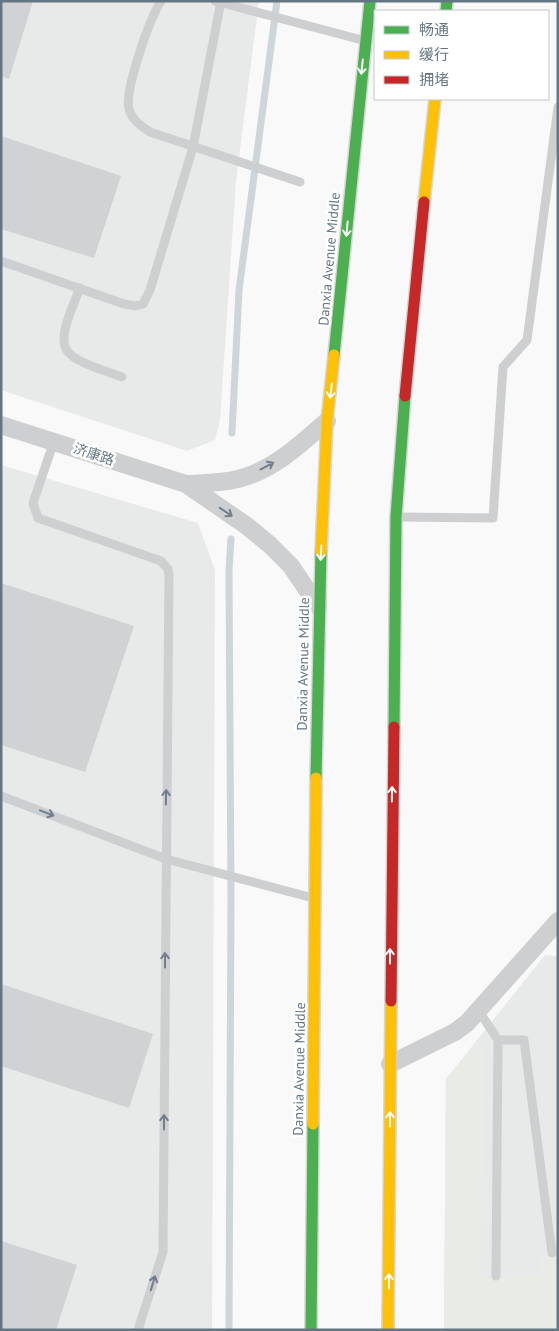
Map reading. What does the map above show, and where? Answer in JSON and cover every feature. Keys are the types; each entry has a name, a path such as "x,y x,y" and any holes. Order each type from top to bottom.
{"main road":[{"name":"Danxia Avenue Middle","path":"311,1330 318,606 327,421 370,1"},
{"path":"388,1330 396,517 406,384 435,100"}],"street":[{"name":"济康路","path":"186,484 217,482 246,476 269,466 292,451 327,421"},
{"name":"济康路","path":"1,424 186,484 247,526 270,545 291,566 318,606"},
{"path":"390,1064 455,1032 479,1011 558,921"}],"lane":[{"path":"160,1 153,14 128,95 129,110 137,123 150,132 300,182"},
{"path":"1,261 124,304 135,306 142,304 150,290 193,147 219,2 365,41"},
{"path":"396,517 493,518 503,368 527,340 558,107"},
{"path":"80,288 63,334 68,354 78,362 122,377"},
{"path":"54,441 33,503 38,518 161,561 168,569 162,1252 138,1330"},
{"path":"1,796 166,858 315,899"},
{"path":"479,1011 498,1040 496,1276"},
{"path":"498,1040 524,1040 552,1253"}],"shaded area":[{"path":"1,1 259,1 236,181 220,420 215,440 187,451 1,390"},
{"path":"1,465 198,523 215,570 212,1330 1,1330"},
{"path":"545,955 558,956 558,1330 444,1330 446,1079"},
{"path":"476,1042 485,1049 481,1277 540,1277 541,1254 558,1253 558,1330 444,1330 446,1079"}],"building":[{"path":"1,1 33,1 9,79 1,76"},
{"path":"1,136 121,176 94,258 1,229"},
{"path":"1,583 134,626 85,772 1,745"},
{"path":"1,984 153,1034 129,1108 1,1066"},
{"path":"1,1241 77,1265 56,1330 1,1330"}],"waterway":[{"path":"232,433 239,290 277,1"},
{"path":"229,1330 231,898 229,570 231,539"}],"traffic: fast":[{"path":"334,355 370,1"},
{"path":"446,10 447,1"},
{"path":"394,727 396,517 405,396"},
{"path":"316,778 321,552"},
{"path":"311,1330 313,1124"}],"traffic: slow":[{"path":"424,202 435,100"},
{"path":"321,552 327,421 334,355"},
{"path":"313,1124 316,778"},
{"path":"388,1330 391,1001"}],"traffic: jam":[{"path":"405,396 424,202"},
{"path":"391,1001 394,727"}]}
